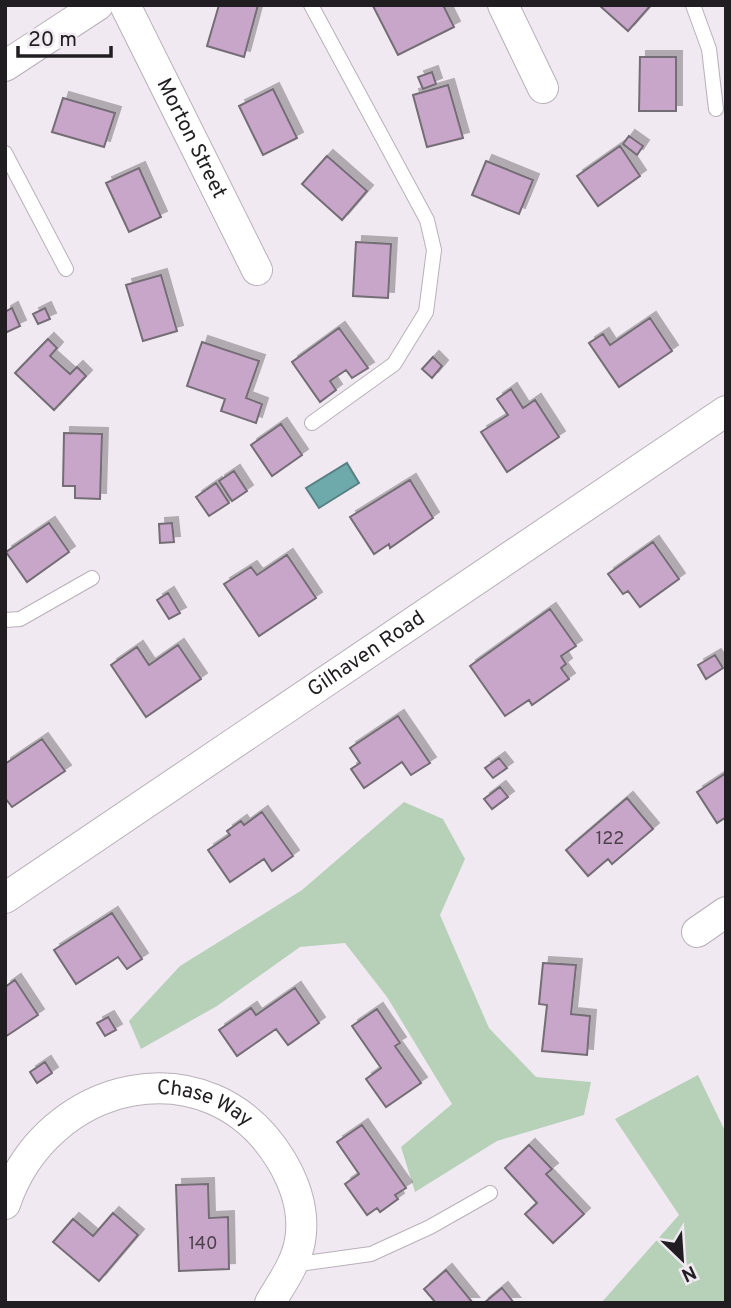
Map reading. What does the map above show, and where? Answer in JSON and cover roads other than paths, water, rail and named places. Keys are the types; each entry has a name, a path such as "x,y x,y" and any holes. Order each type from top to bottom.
{"street":[{"path":"5,66 98,5"},
{"name":"Morton Street","path":"125,5 257,270"},
{"path":"503,5 543,88"},
{"name":"Gilhaven Road","path":"5,898 726,411"},
{"path":"697,932 726,912"},
{"name":"Chase Way","path":"5,1204 26,1158 50,1132 78,1111 110,1096 146,1087 182,1088 216,1098 247,1118 272,1145 291,1176 301,1208 300,1242 292,1265 270,1303"}],"lane":[{"path":"311,5 427,220 434,250 426,313 394,364 313,423"},
{"path":"693,5 709,49 716,109"},
{"path":"5,153 66,268"},
{"path":"5,621 20,619 92,578"},
{"path":"292,1265 371,1254 430,1227 490,1193"}],"water":[{"path":"347,463 359,483 319,508 306,488"}]}
